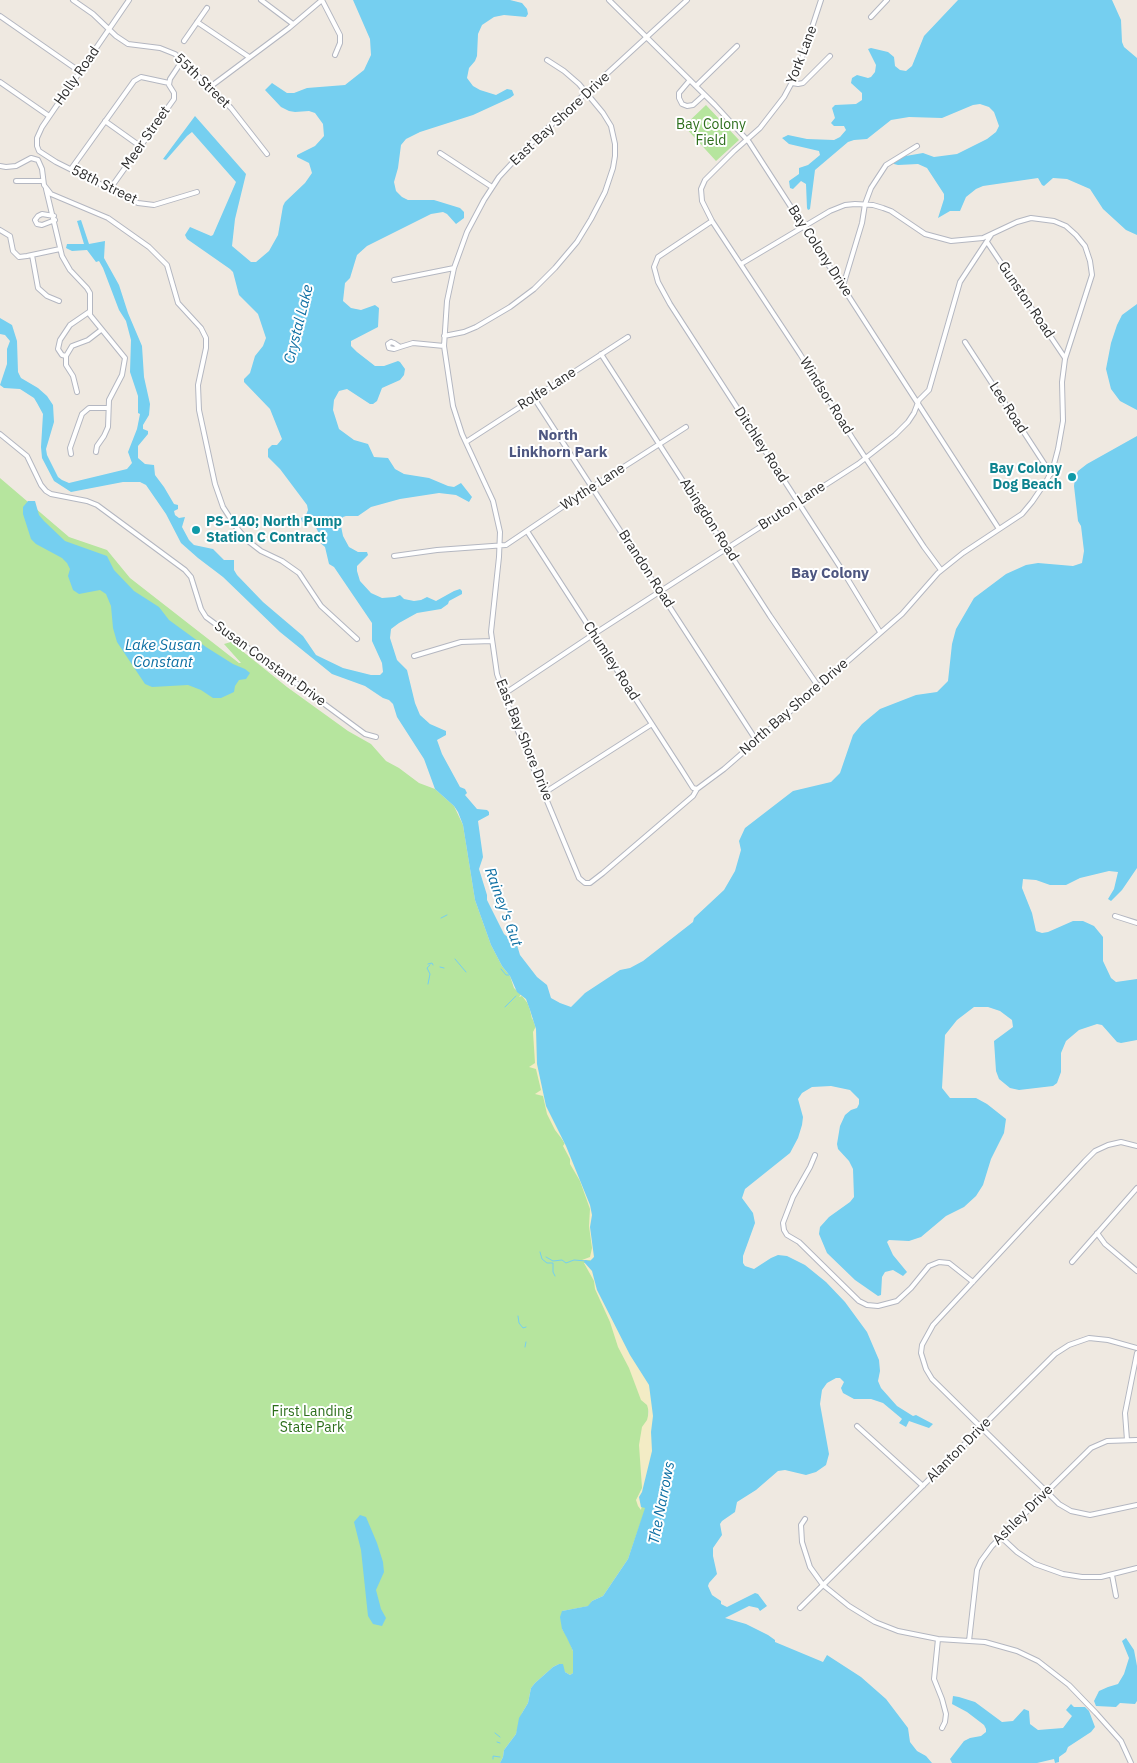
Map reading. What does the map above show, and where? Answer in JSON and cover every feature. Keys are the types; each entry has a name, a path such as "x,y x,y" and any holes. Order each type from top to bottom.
{"street":[{"name":"55th Street","path":"72,0 93,14 128,44 166,49 175,54 231,108 266,154"},
{"name":"Holly Road","path":"43,154 38,149 37,138 49,116 130,0"},
{"path":"261,0 294,24"},
{"path":"210,87 294,24 322,0 340,34 340,43 335,55"},
{"name":"Bay Colony Drive","path":"609,0 696,86 747,140 999,529"},
{"name":"East Bay Shore Drive","path":"588,883 578,878 497,674 492,641 492,622 500,532 493,501 452,406 444,346 448,295 454,268 467,232 484,200 510,165 526,148 687,0"},
{"name":"York Lane","path":"712,221 702,201 701,192 703,184 718,166 768,118 792,83 821,0"},
{"path":"870,17 887,0"},
{"path":"184,41 207,8"},
{"path":"0,16 79,71"},
{"path":"197,22 249,57"},
{"path":"696,86 737,46"},
{"path":"792,83 803,83 830,56"},
{"path":"444,336 455,335 472,329 499,314 524,297 556,268 589,223 600,203 609,180 615,150 614,135 607,120 587,93 569,74 547,60"},
{"path":"71,169 134,81 141,78 169,83 182,61"},
{"path":"690,80 679,93 682,104 690,106 704,95"},
{"path":"0,82 49,116"},
{"name":"Meer Street","path":"110,189 174,99 174,93 169,83"},
{"path":"105,121 140,146"},
{"path":"843,286 872,188 886,165 917,146"},
{"path":"440,153 492,188"},
{"name":"58th Street","path":"43,154 138,203 148,205 160,204 197,192"},
{"path":"0,166 11,167 28,158 35,159 41,166 60,249 70,270 89,290 89,312 91,318 122,353 125,361 122,375 111,396 108,408 108,427 97,446 96,452"},
{"path":"16,181 43,181"},
{"path":"46,189 51,194 100,214 120,225 157,253 167,265 178,303 201,328 206,338 206,348 198,384 199,410 215,484 223,507 236,528 248,541 260,551 282,561 298,573 321,606 357,639"},
{"path":"51,206 55,200 62,198"},
{"path":"742,264 837,208 855,204 866,204"},
{"name":"North Bay Shore Drive","path":"588,883 603,874 693,796 697,789 902,614 941,570 1014,519 1028,507 1042,490 1051,474 1062,433 1062,382 1065,359 1091,280 1090,261 1084,246 1066,226 1045,219 1025,219 991,235 975,240 956,241 931,236 915,229 891,211 866,204"},
{"name":"Windsor Road","path":"712,221 742,264 924,547 941,570"},
{"name":"Ditchley Road","path":"712,221 661,255 654,264 656,277 673,308 880,632"},
{"path":"0,230 10,236 13,251 21,257 60,249"},
{"name":"Bruton Lane","path":"504,694 866,458 901,430 914,414 918,403 929,390 960,282 991,235"},
{"name":"Gunston Road","path":"987,242 1065,359"},
{"path":"32,255 38,288 47,296 59,301"},
{"path":"394,280 454,268"},
{"path":"66,356 62,355 58,349 60,340 70,325 89,312"},
{"path":"77,392 73,376 66,365 66,356 72,346 88,340 101,330"},
{"name":"Rolfe Lane","path":"466,442 628,337"},
{"name":"Lee Road","path":"965,342 1051,474"},
{"path":"400,347 413,343 444,346"},
{"name":"Abingdon Road","path":"601,354 818,686"},
{"name":"Brandon Road","path":"534,398 756,740"},
{"path":"71,454 70,448 84,411 90,408 108,408"},
{"name":"Wythe Lane","path":"500,546 506,545 686,427"},
{"name":"Susan Constant Drive","path":"0,434 28,456 41,485 46,491 51,494 87,501 97,505 185,570 191,577 201,609 206,617 365,734 376,737"},
{"name":"Chumley Road","path":"527,531 693,788 697,789"},
{"path":"394,556 437,550 500,546"},
{"path":"414,656 461,642 492,641"},
{"path":"544,793 652,724"},
{"path":"1115,916 1137,923"},
{"path":"1137,1146 1115,1143 1095,1151 930,1330 922,1344 921,1353 932,1379 1064,1508 1083,1514 1098,1514 1137,1505"},
{"path":"814,1155 810,1167 792,1197 783,1222 784,1230 787,1235 799,1242 859,1301 867,1305 878,1306 898,1301 929,1266 939,1262 949,1263 973,1282"},
{"path":"1072,1262 1137,1188"},
{"path":"1097,1233 1105,1244 1137,1271"},
{"name":"Alanton Drive","path":"800,1608 1055,1354 1069,1345 1094,1338 1137,1348"},
{"path":"1127,1440 1124,1413 1137,1353"},
{"path":"857,1426 923,1486"},
{"name":"Ashley Drive","path":"969,1640 978,1570 986,1554 1084,1454 1097,1444 1107,1441 1137,1440"},
{"path":"805,1519 801,1525 803,1549 811,1569 823,1585 849,1606 875,1622 898,1631 938,1639 985,1642 1027,1654 1048,1667 1081,1696 1116,1734 1125,1748 1131,1763"},
{"path":"1001,1537 1026,1558 1053,1571 1082,1577 1112,1575 1137,1568"},
{"path":"1112,1575 1116,1596"},
{"path":"938,1639 934,1682 942,1699 946,1714 942,1728"}],"green space":[{"name":"Bay Colony Field","path":"706,105 739,140 716,161 684,126"},
{"name":"First Landing State Park","path":"0,478 69,537 107,550 130,578 239,663 241,663 224,644 231,642 287,687 348,731 371,744 386,761 419,783 435,789 454,806 463,825 475,900 491,945 502,966 510,976 514,988 526,999 536,1029 550,1117 566,1146 590,1205 594,1257 590,1261 592,1271 649,1385 646,1507 628,1559 603,1596 592,1601 589,1606 562,1611 562,1629 573,1651 573,1673 570,1675 565,1672 559,1664 535,1683 531,1688 528,1703 522,1713 516,1734 504,1750 500,1763 0,1763"}],"sand":[{"path":"523,991 527,994 577,1165 593,1210 596,1249 593,1260 582,1260 590,1257 592,1248 589,1226 590,1209 580,1181 570,1164 570,1159 563,1146 565,1143 555,1130 547,1114 543,1096 535,1094 541,1090 536,1069 529,1067 535,1063 533,1032 536,1026 532,1019 529,1005 522,996 519,997"},
{"path":"584,1263 587,1263 599,1274 639,1365 653,1391 655,1445 641,1510 636,1500 642,1488 639,1445 642,1427 647,1420 649,1412 647,1405 641,1400 595,1289 594,1281"}],"water":[{"path":"353,0 510,0 522,3 527,9 528,14 526,17 504,15 494,17 482,25 478,34 477,56 469,68 467,78 473,86 480,90 496,95 507,89 512,90 514,95 473,115 420,132 406,139 401,145 394,182 396,191 408,200 434,200 460,208 464,212 464,218 456,224 443,212 431,214 367,246 357,255 350,278 345,283 343,301 351,308 361,310 375,305 379,308 378,327 351,341 351,346 375,366 384,366 398,361 405,369 404,375 400,380 382,388 377,401 373,404 347,389 339,391 334,400 333,410 339,429 354,440 368,444 374,457 388,458 395,469 404,474 429,478 454,487 461,483 472,497 469,502 456,495 439,493 400,499 371,507 358,516 343,517 340,521 343,536 349,547 358,552 367,552 368,555 357,566 357,571 360,581 371,593 382,598 400,595 404,599 414,601 427,597 436,601 454,591 460,589 462,591 462,594 449,601 441,609 417,613 399,623 391,629 390,638 397,660 407,670 420,715 430,724 446,731 446,735 437,740 442,754 460,787 465,789 467,793 465,795 477,809 489,812 489,815 478,821 483,857 479,869 487,900 504,934 517,945 520,955 537,977 547,985 551,998 571,1007 585,993 620,970 630,968 643,961 693,922 694,918 724,890 735,871 741,850 739,841 745,828 793,791 831,782 840,773 853,735 862,724 880,709 916,695 937,692 948,681 952,644 956,629 974,598 1006,574 1026,565 1038,563 1073,566 1082,563 1084,551 1081,526 1078,521 1074,486 1075,477 1078,471 1087,464 1137,436 1137,868 1122,890 1111,901 1108,899 1114,889 1118,872 1109,871 1080,878 1066,885 1050,885 1036,880 1023,879 1022,888 1032,913 1036,931 1048,932 1073,921 1083,921 1094,926 1103,937 1103,961 1111,978 1116,982 1137,979 1137,1040 1117,1042 1102,1025 1097,1024 1079,1030 1066,1041 1061,1053 1061,1072 1057,1083 1053,1086 1019,1090 1010,1088 999,1079 996,1071 994,1041 1013,1027 1012,1020 1000,1011 988,1007 974,1007 957,1020 945,1035 942,1088 950,1098 976,1098 987,1104 1006,1119 1004,1133 991,1159 983,1185 976,1196 964,1207 946,1216 921,1237 909,1241 889,1240 887,1242 893,1255 907,1272 903,1276 893,1270 885,1272 882,1277 881,1295 878,1296 855,1280 827,1253 819,1234 820,1227 829,1217 854,1197 853,1169 849,1161 838,1149 837,1144 840,1126 845,1115 857,1108 859,1104 859,1099 850,1090 831,1086 812,1087 802,1093 798,1099 803,1117 802,1125 790,1153 745,1189 742,1198 753,1213 755,1223 743,1256 745,1266 754,1269 778,1255 787,1256 805,1265 826,1282 845,1302 867,1332 879,1360 880,1371 878,1381 881,1388 897,1406 913,1416 916,1415 933,1424 929,1428 909,1421 906,1427 899,1423 902,1419 883,1403 871,1399 854,1399 843,1393 841,1388 844,1382 840,1378 827,1383 822,1390 820,1404 829,1454 826,1465 816,1472 806,1475 785,1470 778,1471 756,1490 737,1502 735,1512 720,1524 722,1535 713,1548 717,1574 708,1586 712,1595 727,1607 755,1593 758,1594 767,1606 760,1611 758,1608 749,1606 725,1618 746,1624 768,1635 775,1642 823,1662 827,1655 861,1677 886,1699 908,1728 910,1742 917,1751 926,1756 932,1763 500,1763 504,1750 516,1734 519,1718 528,1703 531,1688 535,1683 559,1664 563,1664 565,1672 570,1675 573,1673 573,1651 562,1629 560,1617 562,1611 588,1606 592,1601 603,1596 628,1559 645,1508 641,1507 639,1497 642,1492 652,1451 651,1432 653,1416 649,1385 630,1355 597,1290 592,1271 584,1262 585,1260 590,1261 594,1257 590,1227 592,1215 590,1205 566,1146 546,1106 537,1064 536,1029 526,999 517,992 510,976 502,966 491,945 475,900 463,825 454,806 435,789 424,759 397,717 393,704 389,700 365,686 332,674 280,632 223,577 181,543 166,514 146,485 140,482 123,482 71,492 54,481 42,458 43,414 37,403 34,398 20,389 4,388 0,385 7,364 7,349 10,341 5,335 0,334 0,318 12,325 17,341 18,372 21,378 38,388 53,405 54,422 46,449 58,477 69,483 127,469 132,463 128,452 137,429 140,414 138,413 138,396 130,372 131,340 126,321 119,310 99,261 96,262 87,250 72,251 66,248 67,244 84,244 77,221 81,220 89,244 105,241 104,258 119,285 142,346 144,377 150,404 149,415 143,425 143,429 148,431 148,434 138,446 138,458 145,464 154,465 155,475 174,504 178,505 178,509 174,511 175,515 179,518 185,517 182,527 189,540 194,545 213,549 224,560 234,560 234,570 237,575 263,602 303,636 316,655 343,668 371,675 380,675 383,672 382,663 372,641 372,623 334,567 329,564 325,547 318,541 320,536 314,523 302,522 301,518 306,515 308,510 307,505 280,469 268,457 268,449 272,445 277,445 282,439 270,409 244,382 244,379 250,373 255,356 263,346 266,338 258,314 239,295 233,272 187,239 185,235 190,227 211,236 213,235 236,182 192,132 166,160 163,159 195,116 246,174 235,219 232,246 251,262 256,262 269,251 278,235 285,202 305,183 312,173 309,163 297,157 297,155 315,146 324,136 323,124 315,113 309,111 289,111 281,107 265,90 272,83 287,93 294,93 307,88 345,85 364,70 371,55 370,39"},
{"path":"958,0 1112,0 1121,20 1124,47 1137,58 1137,235 1126,230 1103,209 1090,189 1067,179 1053,178 1044,186 1038,178 983,186 966,197 960,211 950,211 938,218 944,194 927,168 918,164 898,165 894,164 894,161 900,157 923,153 934,157 957,154 987,139 996,132 999,126 994,112 989,107 980,104 942,118 909,117 891,120 867,139 848,142 815,170 810,209 808,210 806,184 801,181 793,189 790,188 789,181 799,174 799,168 808,165 820,155 819,151 789,144 782,138 788,135 807,139 834,140 840,137 846,130 844,126 834,126 831,123 835,118 832,108 835,105 856,104 862,100 862,93 851,83 852,78 857,75 868,78 875,72 876,65 868,49 888,52 894,57 895,66 900,70 906,71 912,66 924,36"},
{"path":"1137,304 1137,410 1120,401 1111,389 1106,369 1117,325 1122,315"},
{"name":"Lake Susan Constant","path":"28,501 35,501 39,515 65,541 107,556 114,570 134,591 159,607 169,620 206,647 233,664 245,669 250,673 246,679 239,680 234,692 221,698 213,698 201,690 188,685 152,687 145,684 117,642 113,628 111,606 106,594 100,590 79,594 73,590 68,576 70,569 67,563 31,539 23,514 23,507"},
{"path":"360,1515 366,1517 383,1562 384,1572 376,1590 381,1609 386,1618 382,1626 373,1624 368,1616 361,1550 354,1522"},
{"path":"1126,1638 1134,1650 1137,1666 1137,1701 1135,1704 1120,1703 1116,1707 1096,1706 1094,1701 1099,1691 1118,1684 1124,1674 1129,1658 1122,1641"},
{"path":"953,1696 975,1702 1002,1722 1013,1721 1024,1709 1029,1711 1030,1724 1038,1730 1063,1728 1072,1716 1066,1710 1071,1704 1074,1707 1085,1707 1089,1711 1095,1727 1091,1732 1068,1747 1066,1752 1059,1757 1059,1762 1055,1763 1054,1759 1037,1763 952,1763 950,1759 964,1741 981,1736 986,1732 984,1725 967,1712 952,1704"}],"waterway":[{"path":"441,918 447,915"},
{"path":"455,959 466,972"},
{"path":"428,964 432,963 433,965"},
{"path":"428,984 430,974 427,968 430,965"},
{"path":"440,967 444,968"},
{"path":"501,969 506,975 509,975"},
{"path":"505,1007 516,996"},
{"path":"540,1252 542,1259 547,1263 553,1263 555,1276"},
{"path":"546,1257 553,1261 562,1260 566,1263 574,1260 586,1261"},
{"path":"518,1316 519,1323 523,1328 526,1327"},
{"path":"525,1347 526,1342"},
{"path":"495,1733 500,1737"},
{"path":"493,1759 493,1756 500,1757"}],"place":[{"name":"Bay Colony Dog Beach","path":"1072,477"},
{"name":"PS-140; North Pump Station C Contract","path":"196,530"}],"district":[{"name":"North Linkhorn Park","path":"558,444"},
{"name":"Bay Colony","path":"830,574"}],"water label":[{"name":"Crystal Lake","path":"299,324"},
{"name":"Rainey's Gut","path":"503,907"},
{"name":"The Narrows","path":"662,1503"}]}
